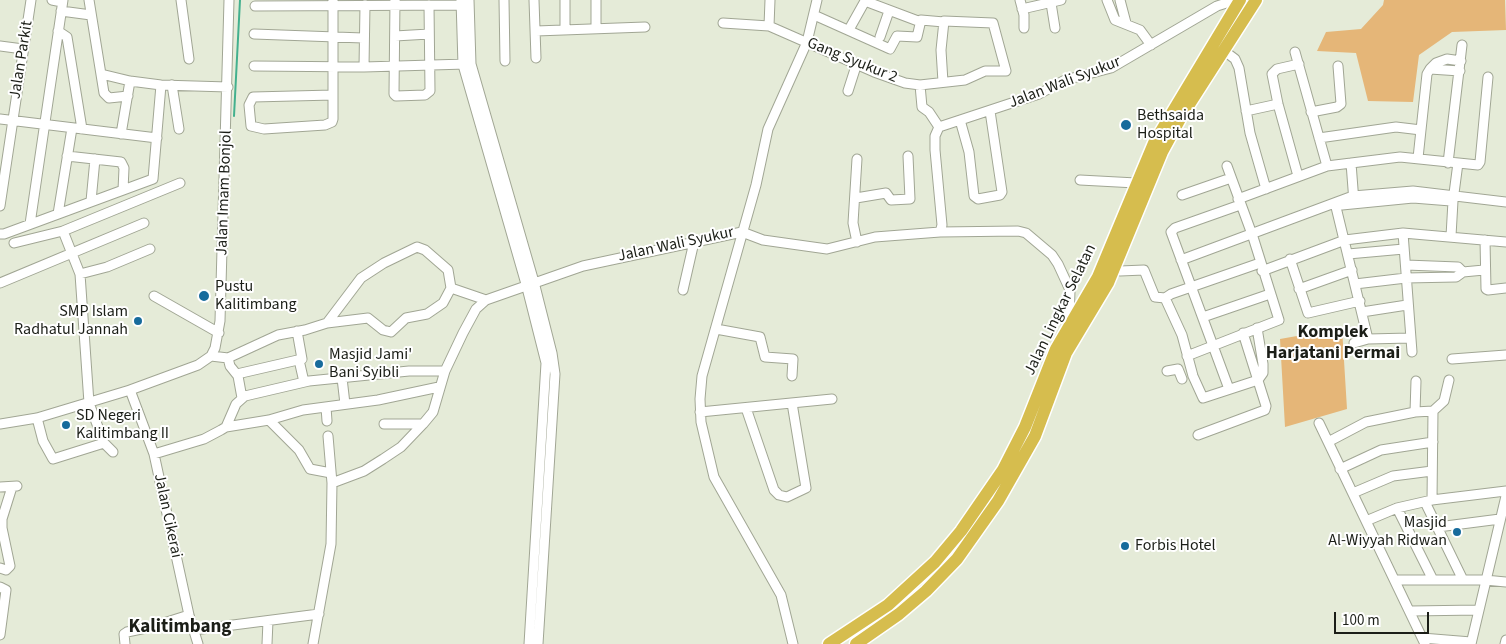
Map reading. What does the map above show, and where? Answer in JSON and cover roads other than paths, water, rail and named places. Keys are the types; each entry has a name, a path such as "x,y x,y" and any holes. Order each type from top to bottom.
{"highway":[{"name":"Jalan Lingkar Selatan","path":"830,644 888,605 935,562 961,531 1003,470 1025,428 1056,350 1108,283 1132,208 1136,183 1154,143 1238,0"},
{"name":"Jalan Lingkar Selatan","path":"1132,208 1167,143 1223,50 1256,0"},
{"name":"Jalan Lingkar Selatan","path":"856,644 899,614 926,591 957,558 981,528 1035,436 1066,353 1073,326"}],"street":[{"name":"Jalan Parkit","path":"0,206 4,153 13,120 31,0"},
{"path":"52,0 91,15"},
{"path":"89,0 106,96 128,96"},
{"path":"181,0 189,59"},
{"name":"Jalan Imam Bonjol","path":"221,357 219,333 228,87 229,0"},
{"path":"504,0 505,61"},
{"path":"534,0 536,58"},
{"path":"565,0 565,30"},
{"path":"596,0 596,28"},
{"path":"769,26 770,0"},
{"path":"793,644 781,595 714,477 700,412 702,376 772,118 807,42 817,0"},
{"path":"1024,28 1021,4 1051,3 1062,0"},
{"path":"1107,0 1115,20 1140,30 1151,45"},
{"path":"1120,0 1126,23"},
{"name":"Jalan Wali Syukur","path":"939,127 1039,94 1065,80 1111,68 1217,6 1238,0"},
{"path":"851,26 862,3 872,1 889,11 918,20"},
{"path":"255,6 333,3 429,5 466,2 467,64 552,353 555,374 538,644"},
{"path":"333,3 333,36 333,66 333,95 333,119 328,125 264,129 251,126 249,105 253,97 333,95"},
{"path":"395,3 394,65 396,96 425,95 429,92 429,5"},
{"path":"1051,3 1056,28"},
{"path":"30,224 62,4"},
{"path":"364,67 365,5"},
{"path":"880,36 889,11"},
{"path":"814,15 891,48 897,36 917,38 921,20 944,22 942,50 943,82"},
{"name":"Gang Syukur 2","path":"724,23 769,26 886,76 920,84 967,79 986,71 1006,71 1004,56 993,23 946,20 944,22"},
{"path":"536,31 645,27"},
{"path":"58,31 67,37 82,129"},
{"path":"254,34 363,38"},
{"path":"395,36 429,34"},
{"path":"1451,236 1453,163 1462,45"},
{"path":"0,46 23,49"},
{"path":"1223,50 1235,59 1239,68 1250,133 1266,189"},
{"path":"1296,52 1327,166"},
{"path":"1418,158 1425,82 1430,69 1447,59 1461,61"},
{"path":"848,91 857,63"},
{"path":"254,66 364,67 467,64"},
{"path":"1298,176 1278,104 1272,72 1299,64"},
{"path":"1311,112 1337,107 1341,104 1338,66"},
{"path":"1430,69 1460,71"},
{"path":"101,74 130,81 161,85 228,87"},
{"path":"1229,389 1203,317 1190,288 1172,230 1266,189 1327,166 1400,157 1478,165 1480,162 1488,77"},
{"path":"121,134 130,81"},
{"path":"920,84 922,107 930,112 939,127 935,136 934,150 942,225 940,232"},
{"path":"0,234 153,179 161,85"},
{"path":"172,85 179,129"},
{"path":"1246,111 1278,104"},
{"path":"960,120 969,152 974,196 978,199 1000,195 1002,192 990,111"},
{"path":"0,119 157,138"},
{"path":"1319,138 1396,126 1421,130"},
{"path":"58,214 72,128"},
{"path":"68,156 122,163 123,190"},
{"path":"856,198 886,193 891,200 910,199 908,156"},
{"path":"91,201 95,159"},
{"path":"857,159 853,223 857,242"},
{"path":"1351,163 1353,200"},
{"path":"1187,356 1279,320 1227,166"},
{"path":"1182,195 1231,178"},
{"path":"1080,180 1136,183"},
{"path":"14,243 63,231 180,183"},
{"path":"1181,260 1353,200 1413,191 1506,208"},
{"path":"1453,199 1506,202"},
{"path":"1336,205 1368,339"},
{"path":"0,284 144,223"},
{"path":"63,231 80,274 89,403 104,443 113,452"},
{"name":"Jalan Wali Syukur","path":"332,483 364,471 384,459 401,447 423,424 433,412 445,372 476,308 486,300 530,283 621,256 742,232 763,240 827,249 893,235 1018,231 1026,233 1052,255 1070,290 1073,326"},
{"path":"1402,233 1412,352"},
{"path":"1120,270 1144,270 1155,297 1165,298 1190,288 1290,259 1345,240 1402,233 1506,242"},
{"path":"1485,240 1484,270 1486,290 1506,288"},
{"path":"683,290 694,242"},
{"path":"0,424 37,418 89,403 130,390 278,335 327,323 368,318 382,330 391,332 406,318 427,314 443,303 451,288 446,267 436,261 425,250 417,247 384,262 360,278 327,323"},
{"path":"80,274 107,267 150,249"},
{"path":"1348,254 1404,249"},
{"path":"1290,259 1308,314 1360,302"},
{"path":"1406,265 1458,267 1463,272"},
{"path":"1299,289 1352,270"},
{"path":"1355,284 1406,278 1456,277 1463,272 1484,270"},
{"path":"529,644 547,377 530,283"},
{"path":"451,288 486,300"},
{"path":"1203,317 1270,294"},
{"path":"154,296 219,333"},
{"path":"1165,298 1182,334 1193,376 1202,398 1258,380 1263,373 1263,364 1257,328"},
{"path":"1362,312 1407,305"},
{"path":"716,329 760,337 765,357 793,359 792,376"},
{"path":"297,331 304,382"},
{"path":"1198,435 1265,410 1258,380 1243,333"},
{"path":"1354,343 1368,339 1410,338"},
{"path":"1452,359 1506,355"},
{"path":"221,357 237,374 242,398"},
{"path":"237,374 300,360"},
{"path":"1167,371 1178,369 1177,381 1193,376"},
{"path":"226,426 236,404 242,398 304,382 409,371 445,372"},
{"path":"342,378 345,404"},
{"path":"1328,442 1366,422 1414,412 1433,411 1444,401 1449,380"},
{"path":"1414,412 1416,381"},
{"path":"151,448 204,439 226,426 269,420 303,410 439,387"},
{"name":"Jalan Cikerai","path":"130,390 151,448 189,615 198,644"},
{"path":"700,412 832,399"},
{"path":"746,408 774,490 779,495 787,497 806,488 792,403"},
{"path":"326,407 327,420"},
{"path":"1433,411 1432,471 1429,501 1438,527 1462,580"},
{"path":"37,418 43,441 53,459 104,443"},
{"path":"269,420 300,450 309,468 331,473"},
{"path":"384,424 423,424"},
{"path":"1319,424 1424,641 1471,643 1506,496"},
{"path":"313,644 331,544 332,483 328,436"},
{"path":"1340,469 1381,450 1433,442"},
{"path":"1353,493 1392,476 1432,471"},
{"path":"0,487 15,486 1,519 1,528 10,566 6,570 0,568"},
{"path":"1366,521 1397,508 1429,501 1506,491"},
{"path":"1397,508 1433,580"},
{"path":"1438,527 1500,519"},
{"path":"1395,580 1485,580 1506,582"},
{"path":"0,587 6,590 0,635"},
{"path":"1410,611 1478,610"},
{"path":"194,630 319,614"},
{"path":"125,644 126,632 151,627 189,615"},
{"path":"267,644 268,621"},
{"path":"1505,644 1506,640"}],"waterway":[{"path":"234,116 240,0"}],"place":[{"name":"Bethsaida Hospital","path":"1126,125"},
{"name":"Pustu Kalitimbang","path":"204,296"},
{"name":"SMP Islam Radhatul Jannah","path":"138,321"},
{"name":"Masjid Jami' Bani Syibli","path":"319,364"},
{"name":"SD Negeri Kalitimbang II","path":"66,425"},
{"name":"Masjid Al-Wiyyah Ridwan","path":"1457,532"},
{"name":"Forbis Hotel","path":"1125,546"}],"district":[{"name":"Komplek Harjatani Permai","path":"1333,343"},
{"name":"Kalitimbang","path":"180,628"}]}
